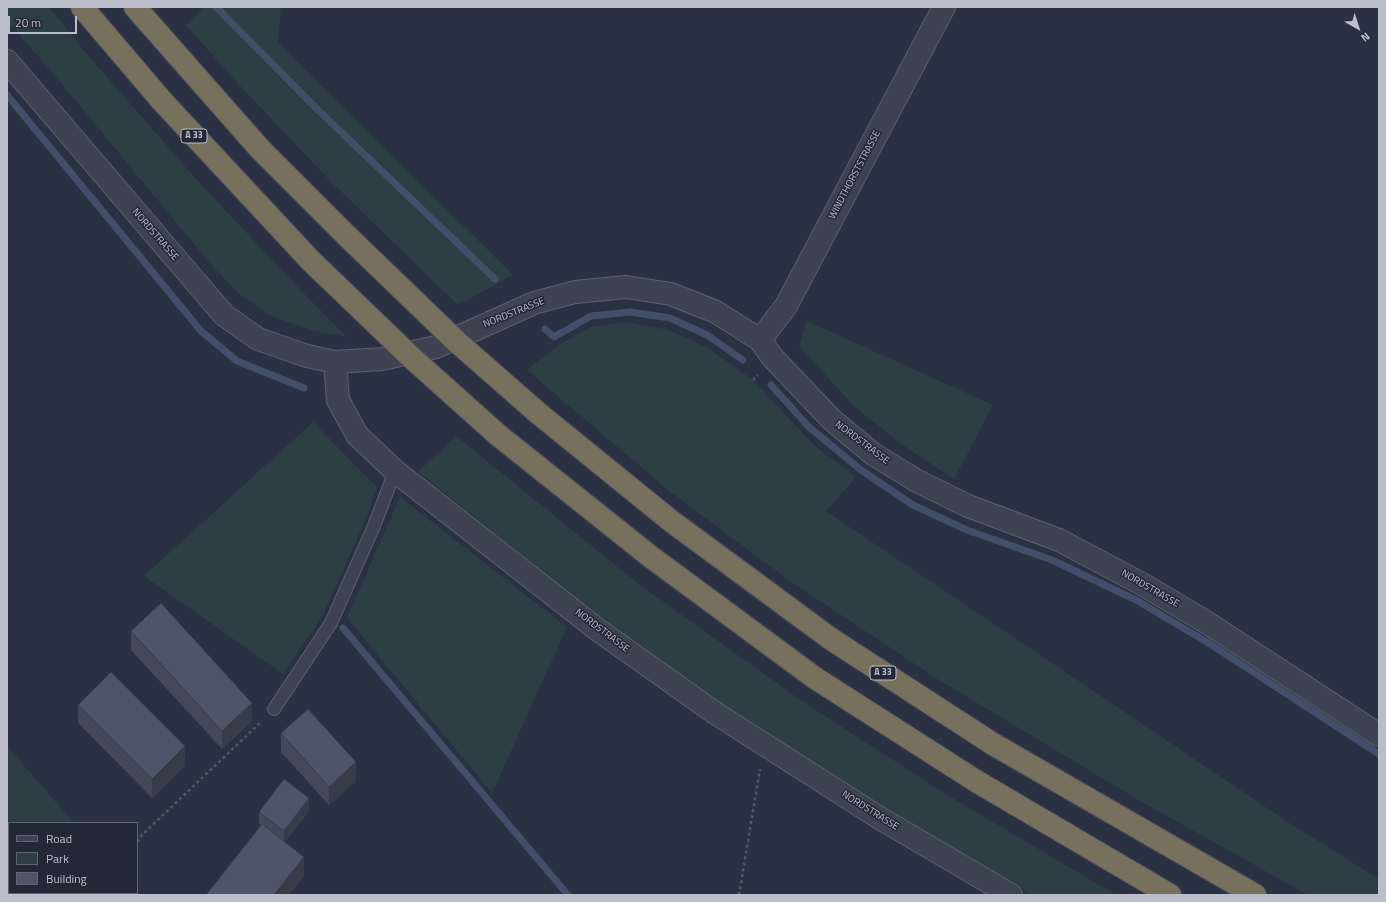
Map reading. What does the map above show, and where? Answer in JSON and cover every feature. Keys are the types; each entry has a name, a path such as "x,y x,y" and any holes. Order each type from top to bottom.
{"highway":[{"name":"A 33","path":"82,7 162,101 311,261 412,358 498,434 650,557 815,678 976,781 1170,895"},
{"name":"A 33","path":"135,7 260,149 348,237 457,342 538,413 671,521 831,639 993,744 1255,895"}],"street":[{"name":"WINDTHORSTSTRASSE","path":"760,340 786,306 944,7"},
{"name":"NORDSTRASSE","path":"7,61 224,315 258,339 307,356 335,362 382,359 436,347 534,303 575,292 626,287 672,294 716,312 760,340 773,358 832,420 873,454 917,481 968,506 1059,540 1142,584 1206,622 1379,735"},
{"name":"NORDSTRASSE","path":"335,362 338,400 344,412 358,435 395,471 598,630 715,713 878,817 1011,895"}],"lane":[{"path":"274,709 331,623 374,526 395,471"}],"path":[{"path":"138,841 142,835 274,709"},
{"path":"739,895 764,743"}],"green space":[{"path":"7,7 49,7 86,53 197,180 288,277 347,337 314,331 271,316 238,293 208,261 52,72 7,21"},
{"path":"204,7 281,7 278,43 513,275 458,305 333,184 231,76 186,25"},
{"path":"807,321 993,405 954,479 897,441 854,406 799,346"},
{"path":"628,322 669,330 708,348 753,380 814,445 856,477 826,511 1288,822 1379,879 1379,895 1308,895 1142,802 939,680 790,581 668,490 527,370 560,344 590,327"},
{"path":"313,422 377,487 364,523 322,617 283,674 144,576"},
{"path":"456,436 640,585 802,701 944,793 1116,895 1034,895 885,811 727,708 606,622 418,472"},
{"path":"400,497 567,627 492,793 347,618"},
{"path":"7,746 73,822 8,822 8,894 88,894 7,895"}],"building":[{"path":"161,603 252,703 222,731 131,631"},
{"path":"111,672 185,746 152,779 78,705"},
{"path":"308,709 356,762 329,787 281,733"},
{"path":"284,779 309,798 284,831 259,812"},
{"path":"262,824 304,857 274,895 206,895"}],"waterway":[{"path":"216,7 318,110 495,279"},
{"path":"7,95 201,331 237,361 304,388"},
{"path":"545,329 554,337 591,316 630,312 670,318 707,335 743,360"},
{"path":"771,385 809,427 861,470 913,505 967,530 1052,560 1136,600 1207,642 1379,754"},
{"path":"343,628 568,895"}]}
